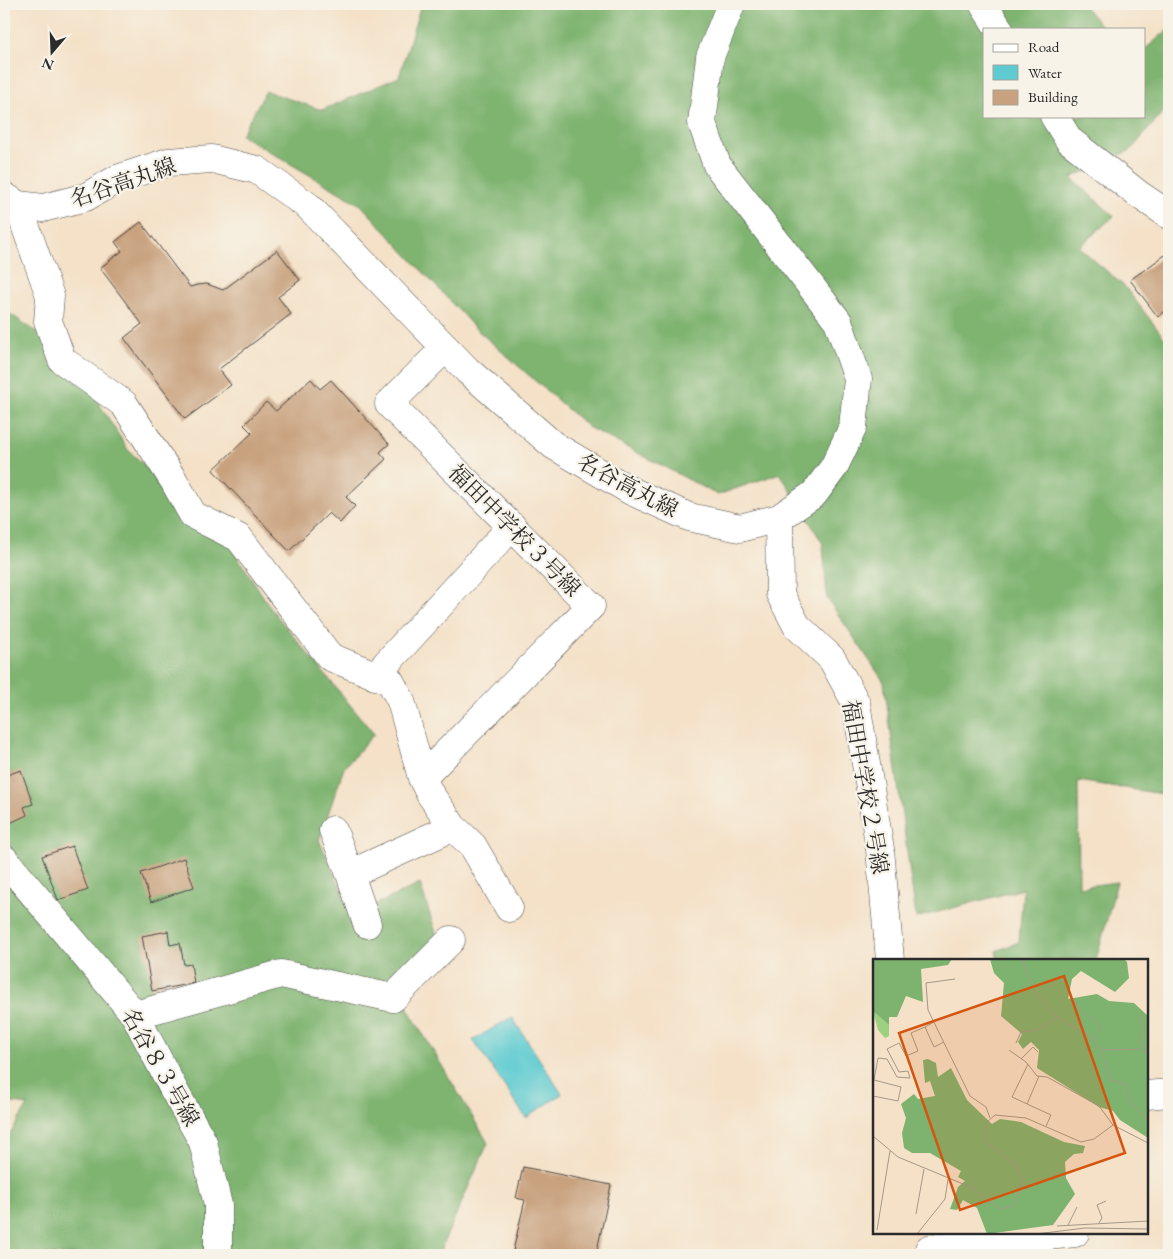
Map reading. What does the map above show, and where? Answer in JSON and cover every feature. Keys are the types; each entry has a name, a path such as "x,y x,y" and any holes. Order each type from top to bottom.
{"street":[{"name":"名谷高丸線","path":"11,200 43,208 86,197 117,180 168,162 212,159 257,170 308,206 468,371 553,445 631,491 689,517 740,528 779,518 814,494 834,467 853,427 858,379 838,320 717,166 702,123 710,58 731,4"},
{"path":"983,4 997,28"},
{"path":"1055,118 1069,140 1138,194 1169,215"},
{"path":"11,200 50,296 48,321 62,360 124,404 174,481 193,515 239,538 330,657 390,682 401,701 422,778 430,794 453,827 473,846 509,908"},
{"name":"福田中学校３号線","path":"422,778 591,606 389,404 445,348"},
{"name":"福田中学校２号線","path":"779,518 780,594 798,626 832,659 856,703 880,849 890,959"},
{"path":"375,676 512,526"},
{"path":"350,874 453,827"},
{"path":"334,830 367,924"},
{"name":"名谷８３号線","path":"4,859 135,1015 203,1142 218,1205 218,1255"},
{"path":"135,1015 281,974 393,998 450,940"},
{"path":"1148,1095 1169,1093"},
{"path":"928,1246 992,1237 1054,1234"}],"green space":[{"path":"421,4 1082,4 1103,28 983,28 983,118 1146,118 1146,48 1169,29 1169,105 1131,150 1071,178 1114,216 1079,247 1125,287 1169,344 1169,795 1078,781 1079,887 1117,882 1096,959 998,959 996,951 1019,942 1023,889 916,918 884,682 827,598 823,544 780,473 718,495 588,427 475,328 361,205 241,135 266,91 322,110 399,77"},
{"path":"4,310 67,352 128,450 228,542 272,610 374,734 344,768 319,840 353,915 420,884 438,939 392,982 488,1143 438,1255 4,1255 4,1144 28,1105 4,1102"}],"water":[{"path":"512,1017 562,1094 526,1118 473,1040"}],"building":[{"path":"141,222 190,287 207,284 223,290 277,250 300,280 278,297 291,314 219,369 231,385 185,419 124,338 142,324 100,268 122,251 115,242"},
{"path":"1165,255 1169,261 1169,308 1158,317 1130,280"},
{"path":"311,379 320,389 331,380 389,444 380,452 386,459 346,497 355,506 340,523 329,513 289,551 213,470 252,433 244,425 266,402 276,411"},
{"path":"21,770 33,804 24,807 27,815 4,826 4,791 9,788 4,776"},
{"path":"72,846 88,890 58,900 42,856"},
{"path":"184,858 194,887 151,902 141,873"},
{"path":"168,931 170,945 180,943 184,965 191,964 194,983 152,991 142,936"},
{"path":"523,1167 611,1185 596,1255 512,1255 525,1200 516,1198"}]}
